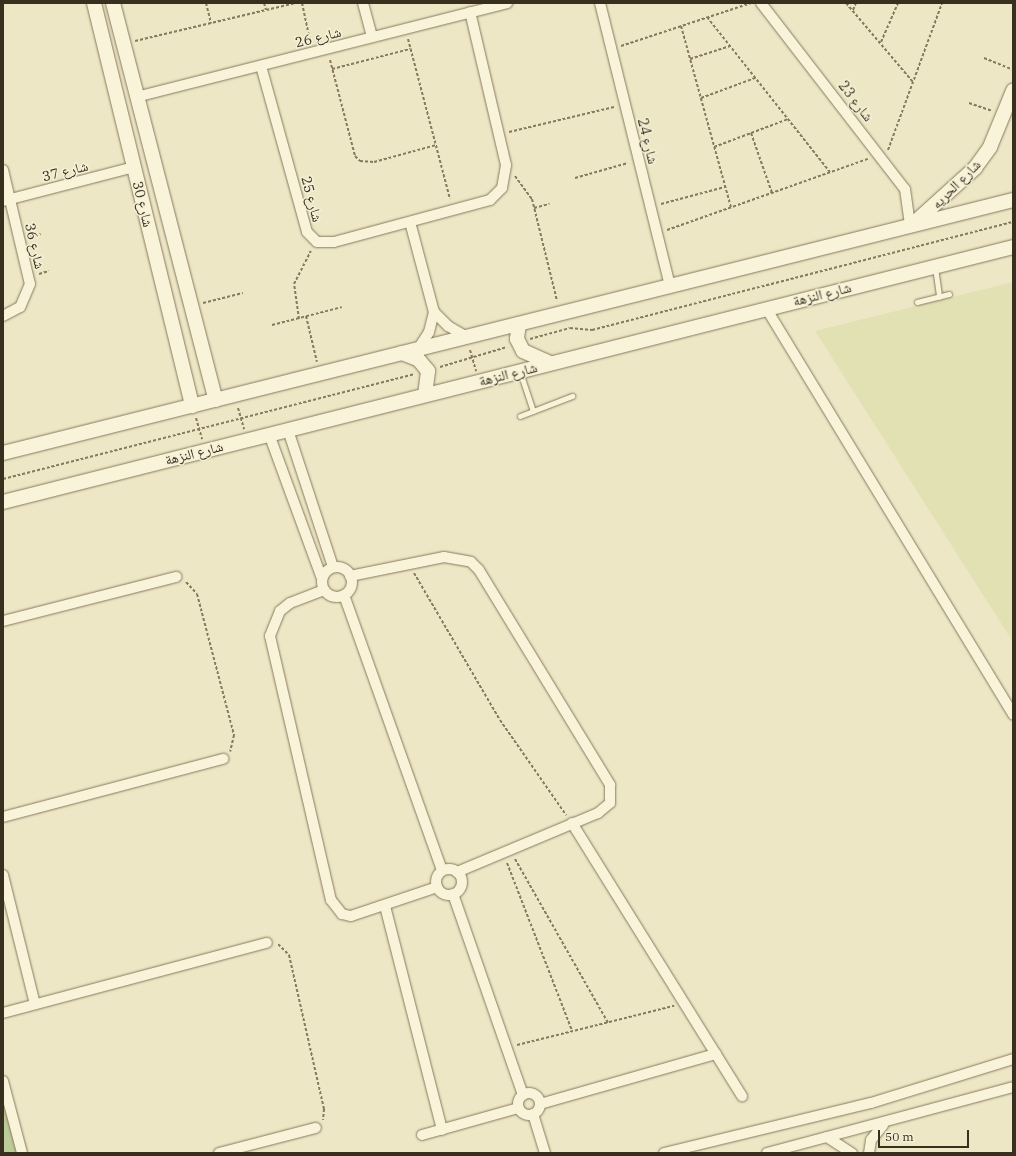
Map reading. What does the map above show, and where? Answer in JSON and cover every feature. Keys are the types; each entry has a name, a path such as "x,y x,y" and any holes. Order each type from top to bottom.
{"main road":[{"name":"شارع 30","path":"94,3 192,406"},
{"name":"شارع 30","path":"113,3 136,97 216,400"},
{"name":"شارع الحريه","path":"910,226 975,168 1007,120 1013,92"},
{"path":"3,453 1013,200"},
{"name":"شارع النزهة","path":"3,502 766,308 1013,247"},
{"path":"519,324 517,339 522,351 550,363"},
{"path":"402,353 418,358 428,371 426,395"},
{"path":"182,366 205,360"}],"street":[{"path":"363,3 372,37"},
{"name":"شارع 26","path":"136,97 405,29 491,5 507,3"},
{"name":"شارع 24","path":"600,3 670,286"},
{"name":"شارع 23","path":"761,3 883,157 905,189 910,226"},
{"path":"470,12 500,134 506,173"},
{"name":"شارع 25","path":"261,66 307,232 317,242 334,242 490,200 502,188 506,173"},
{"name":"شارع 37","path":"7,200 134,167"},
{"name":"شارع 36","path":"3,170 7,200 30,284 20,307 3,316"},
{"path":"410,222 434,312 429,332 418,349"},
{"path":"766,308 1013,715"},
{"path":"434,312 448,326 467,337"},
{"path":"288,430 333,567"},
{"path":"269,434 322,579 324,590 333,596 344,595 351,586 350,576 343,568 333,567"},
{"path":"350,576 455,556 479,570 610,784 610,803 598,813 457,872 442,870"},
{"path":"322,579 333,567"},
{"path":"3,621 176,577"},
{"path":"324,590 290,603 280,611 273,622 271,649 331,900 342,914 351,916 385,906 437,887"},
{"path":"344,595 442,870"},
{"path":"3,817 223,760"},
{"path":"572,823 742,1096"},
{"path":"442,870 437,877 437,887 444,893 453,894"},
{"path":"453,894 462,884 457,872"},
{"path":"3,875 35,1004"},
{"path":"453,894 523,1095 518,1108"},
{"path":"385,906 442,1130"},
{"path":"3,1013 267,943"},
{"path":"518,1108 526,1115 533,1114 540,1104 716,1054"},
{"path":"664,1153 871,1104 1013,1059"},
{"path":"3,1081 22,1153"},
{"path":"767,1153 827,1137 883,1125 1013,1088"},
{"path":"523,1095 534,1094 540,1104"},
{"path":"422,1135 518,1108"},
{"path":"533,1114 545,1153"},
{"path":"869,1153 871,1140 883,1125"},
{"path":"220,1153 316,1128"},
{"path":"827,1137 852,1153"}],"lane":[{"path":"935,266 939,297"},
{"path":"917,302 949,294"},
{"path":"520,371 533,411"},
{"path":"520,416 572,396"}],"path":[{"path":"206,3 211,23"},
{"path":"264,3 266,10"},
{"path":"123,44 296,3"},
{"path":"302,3 313,52"},
{"path":"611,49 751,3"},
{"path":"846,3 913,82"},
{"path":"853,10 856,3"},
{"path":"881,43 898,3"},
{"path":"657,234 830,172 883,157 942,3"},
{"path":"707,17 830,172"},
{"path":"681,26 731,207"},
{"path":"405,29 453,210"},
{"path":"690,59 730,46"},
{"path":"327,49 354,156 360,161 374,162 436,145"},
{"path":"332,69 410,49"},
{"path":"984,58 1013,70"},
{"path":"701,98 755,78"},
{"path":"969,103 1007,120"},
{"path":"500,134 625,104"},
{"path":"714,147 788,119"},
{"path":"751,133 772,193"},
{"path":"575,178 639,160"},
{"path":"506,173 523,183 534,208 560,313"},
{"path":"650,207 725,187"},
{"path":"534,208 549,204"},
{"path":"299,319 294,284 317,242"},
{"path":"191,306 243,293"},
{"path":"272,325 342,307"},
{"path":"306,316 320,374"},
{"path":"467,337 478,381"},
{"path":"235,395 247,440"},
{"path":"192,406 205,451"},
{"path":"408,564 500,720 572,823"},
{"path":"176,577 188,583 197,594 234,736 232,749 223,760"},
{"path":"506,851 608,1023"},
{"path":"506,851 572,1031"},
{"path":"267,943 280,945 289,955 324,1109 323,1120 316,1128"},
{"path":"506,1048 685,1004"}],"green space":[{"path":"1013,282 1013,642 815,331"},
{"path":"3,1094 18,1153 3,1153"}]}
